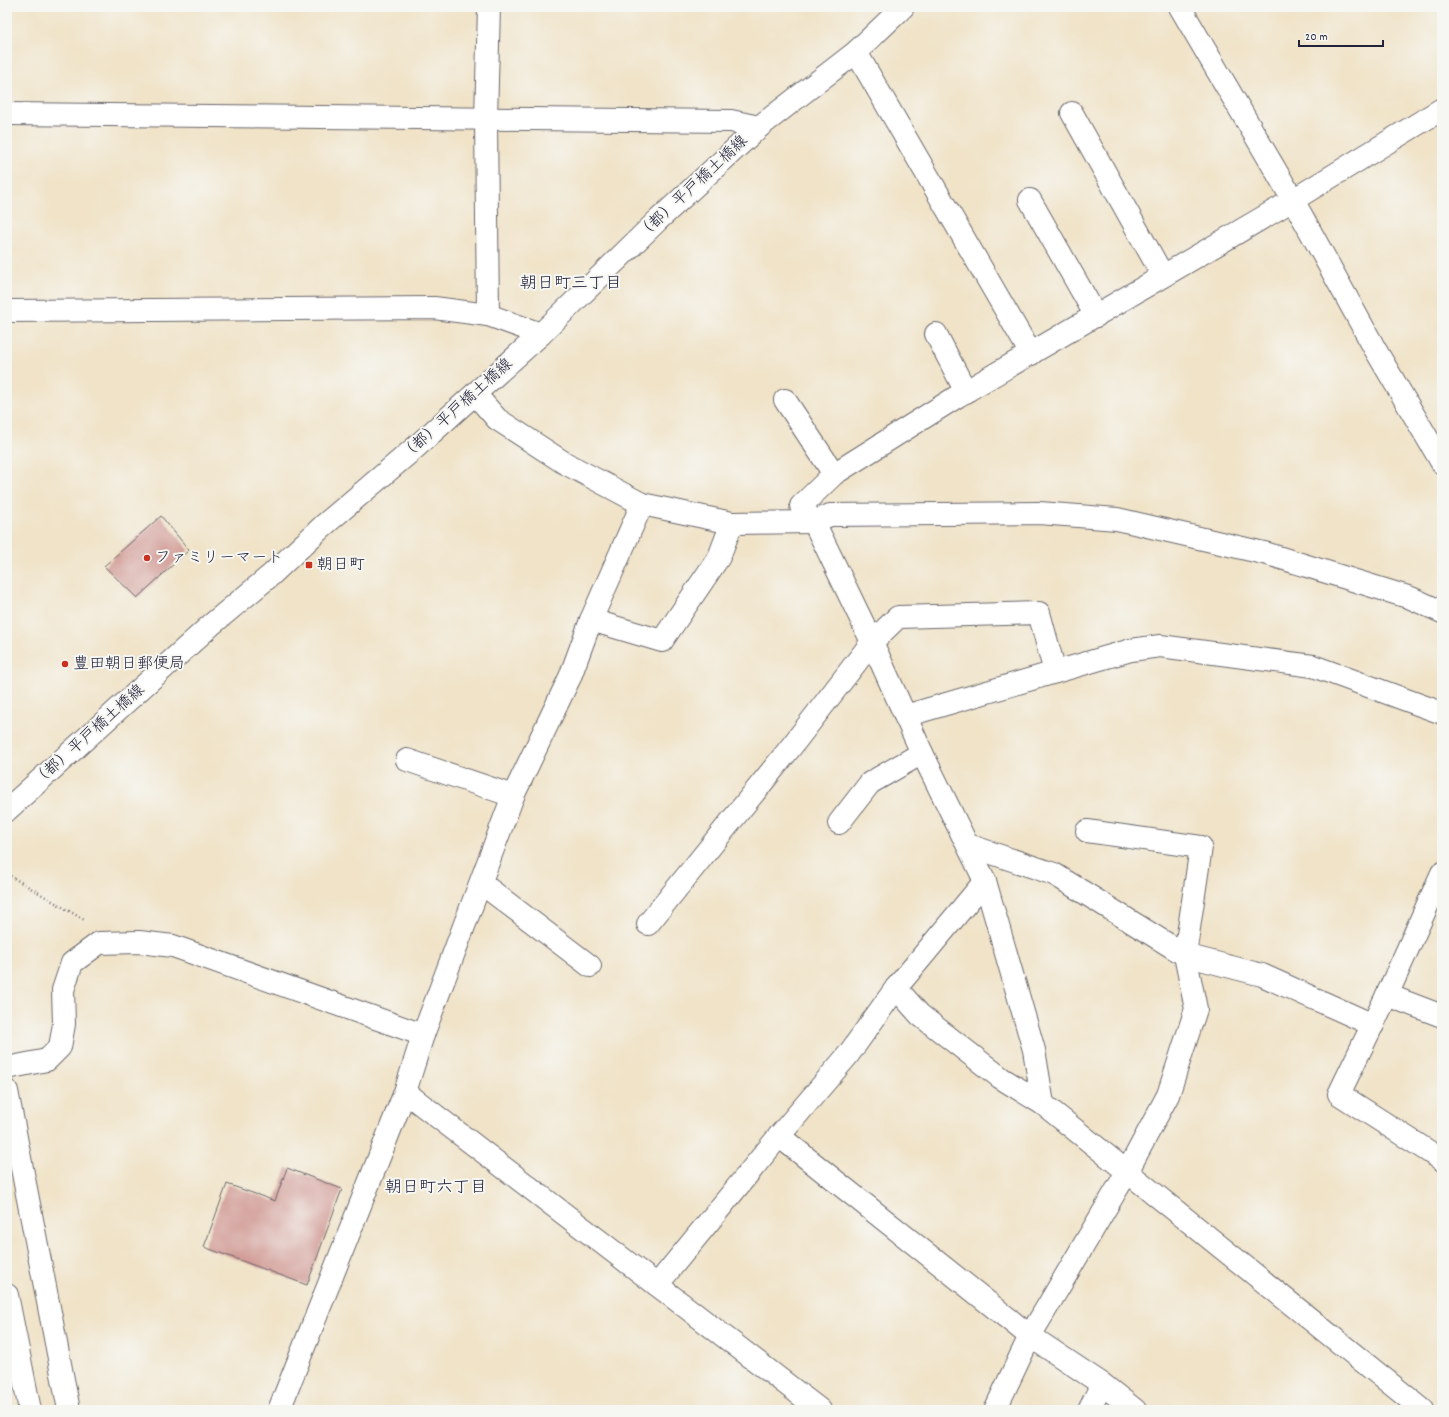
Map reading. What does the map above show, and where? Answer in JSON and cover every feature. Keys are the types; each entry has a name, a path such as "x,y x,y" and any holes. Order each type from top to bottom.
{"street":[{"path":"488,7 486,119 488,315"},
{"name":"（都）平戸橋土橋線","path":"7,810 211,625 271,575 323,526 416,447 475,394 541,334 657,221 759,127 856,52 903,7"},
{"path":"1180,7 1293,200 1375,350 1442,463"},
{"path":"856,52 1031,354"},
{"path":"1043,1104 1034,1050 985,881 922,753 872,642 814,522 801,506 834,474 966,392 1293,200 1442,109"},
{"path":"1072,113 1163,276"},
{"path":"7,114 731,121 759,127"},
{"path":"1030,200 1096,316"},
{"path":"7,311 434,308 488,315 541,334"},
{"path":"936,334 966,392"},
{"path":"475,394 497,420 570,466 642,504 732,523 814,522 830,515 1039,513 1117,519 1268,554 1411,598 1442,612"},
{"path":"785,400 834,474"},
{"path":"279,1410 405,1092 423,1036 513,796 570,677 591,620 642,504"},
{"path":"591,620 662,642 719,557 732,523"},
{"path":"648,924 781,760 872,642 898,617 1039,613 1055,672"},
{"path":"905,716 1131,650 1160,646 1313,666 1442,713"},
{"path":"839,823 870,783 922,753"},
{"path":"407,760 513,796"},
{"path":"995,1410 1030,1336 1127,1172 1168,1095 1196,1009 1185,955 1201,847 1087,831"},
{"path":"968,845 1054,874 1185,955 1262,975 1373,1025"},
{"path":"1442,873 1387,995 1339,1094 1442,1160"},
{"path":"657,1285 779,1136 848,1055 896,988 985,881"},
{"path":"481,883 590,966"},
{"path":"7,1068 47,1060 60,1047 64,1024 63,990 72,963 99,942 139,942 173,946 423,1036"},
{"path":"896,988 926,1020 1001,1078 1043,1104 1423,1410"},
{"path":"1387,995 1442,1016"},
{"path":"7,1091 69,1410"},
{"path":"405,1092 820,1410"},
{"path":"779,1136 1030,1336 1102,1384 1135,1410"},
{"path":"7,1296 30,1410"},
{"path":"1089,1410 1102,1384"}],"path":[{"path":"7,874 87,922"}],"building":[{"name":"ファミリーマート","path":"161,516 189,550 137,598 104,566"},
{"path":"287,1168 342,1189 307,1285 204,1247 227,1184 275,1201"}],"place":[{"name":"ファミリーマート","path":"147,558"},
{"name":"朝日町","path":"309,565"},
{"name":"豊田朝日郵便局","path":"65,664"}],"district":[{"name":"朝日町三丁目","path":"571,285"},
{"name":"朝日町六丁目","path":"436,1189"}]}
